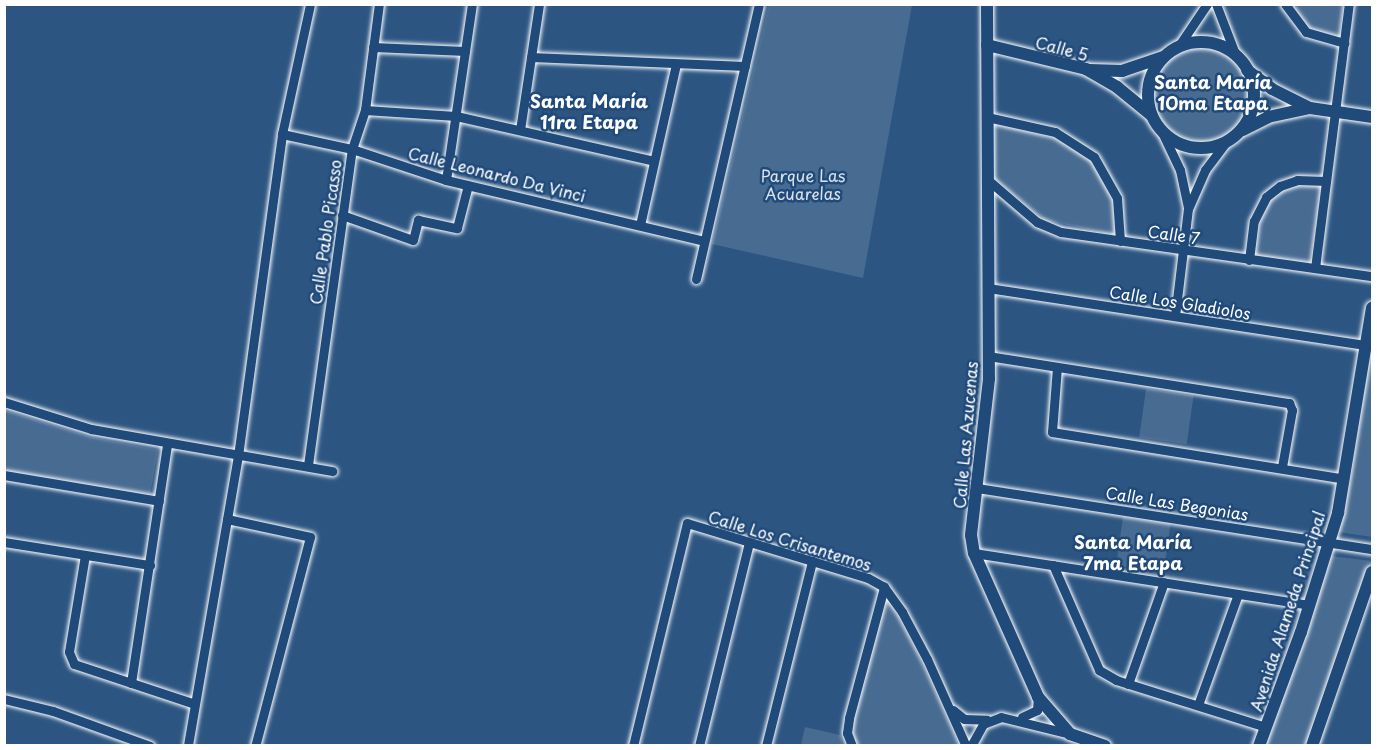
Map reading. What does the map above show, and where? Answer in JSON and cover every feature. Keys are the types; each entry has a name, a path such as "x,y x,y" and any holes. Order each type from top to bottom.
{"street":[{"path":"188,745 238,456 282,134 310,4"},
{"name":"Calle Pablo Picasso","path":"308,465 352,149 365,110 379,4"},
{"path":"446,180 472,4"},
{"path":"520,130 538,4"},
{"path":"696,279 759,4"},
{"name":"Calle Las Azucenas","path":"987,4 988,356 971,535 974,553 1038,697 1049,714 1070,734 1082,742 1105,746"},
{"path":"1178,47 1207,4"},
{"path":"1216,4 1236,56 1247,70 1272,89 1310,108 1372,117"},
{"path":"1285,4 1306,32 1344,43"},
{"path":"1315,268 1349,4"},
{"path":"1188,209 1180,170 1152,115 1148,88 1153,71 1164,57 1178,47 1195,42 1213,44 1236,56"},
{"name":"Calle 5","path":"987,45 1086,69 1117,87 1152,115"},
{"path":"373,47 465,51"},
{"path":"531,57 745,66"},
{"path":"1086,69 1122,71 1164,57"},
{"path":"640,225 676,64"},
{"path":"1238,133 1253,103 1247,70"},
{"path":"1175,316 1188,209 1205,170 1225,143 1238,133 1268,117 1310,108"},
{"path":"365,110 456,116 654,161"},
{"path":"987,117 1055,132 1094,157 1117,198 1120,241"},
{"path":"1161,130 1191,147 1225,143"},
{"name":"Calle Leonardo Da Vinci","path":"282,134 352,149 446,180 704,241"},
{"name":"Calle 7","path":"988,180 1043,225 1183,251 1372,276"},
{"path":"1249,260 1254,221 1266,197 1280,186 1297,180 1326,181"},
{"path":"342,215 413,240 418,220 457,228 468,185"},
{"name":"Calle Los Gladiolos","path":"988,288 1366,345"},
{"name":"Avenida Alameda Principal","path":"1259,746 1329,542 1344,478 1372,308"},
{"path":"988,356 1292,406 1282,467"},
{"path":"1057,367 1052,432 1344,478"},
{"path":"4,402 91,429 167,445 308,465 332,471"},
{"path":"131,683 167,445"},
{"path":"4,475 159,501"},
{"name":"Calle Las Begonias","path":"977,488 1372,549"},
{"path":"227,519 310,537 255,746"},
{"name":"Calle Los Crisantemos","path":"633,746 687,523 868,578 884,587 902,612 949,705 966,746"},
{"path":"4,542 150,565"},
{"path":"699,746 749,542"},
{"path":"974,553 1309,605"},
{"path":"86,555 69,651 74,664 195,704"},
{"path":"766,746 812,561"},
{"path":"1053,565 1099,670 1128,684 1266,727"},
{"path":"1311,746 1372,572"},
{"path":"1128,684 1164,582"},
{"path":"852,746 847,733 849,718 884,587"},
{"path":"1198,705 1238,594"},
{"path":"949,705 964,719 992,719 1034,714 1038,697"},
{"path":"4,699 53,711 150,746"},
{"path":"1012,716 1070,734"},
{"path":"971,746 976,731 992,719"}],"green space":[{"name":"Parque Las Acuarelas","path":"769,4 912,5 863,278 712,244"},
{"path":"1290,5 1343,5 1339,38 1310,29 1297,18"},
{"path":"1200,47 1218,51 1234,61 1244,77 1248,95 1244,113 1234,129 1218,139 1200,143 1182,139 1166,129 1156,113 1152,95 1156,77 1166,61 1182,51"},
{"path":"994,124 1056,139 1088,157 1110,191 1115,210 1115,235 1045,220 994,178"},
{"path":"1308,183 1321,186 1310,263 1255,256 1263,209 1280,191"},
{"path":"1372,342 1372,537 1338,532 1351,479"},
{"path":"1146,389 1194,396 1187,444 1139,438"},
{"path":"4,410 90,437 158,450 150,495 5,471"},
{"path":"1123,517 1171,524 1164,572 1116,566"},
{"path":"1331,556 1372,561 1306,745 1265,746"},
{"path":"887,597 916,651 959,745 859,745 854,739 853,720"},
{"path":"805,727 840,735 843,745 801,745"}],"district":[{"name":"Santa María 10ma Etapa","path":"1213,94"},
{"name":"Santa María 11ra Etapa","path":"589,112"},
{"name":"Santa María 7ma Etapa","path":"1133,553"}]}
